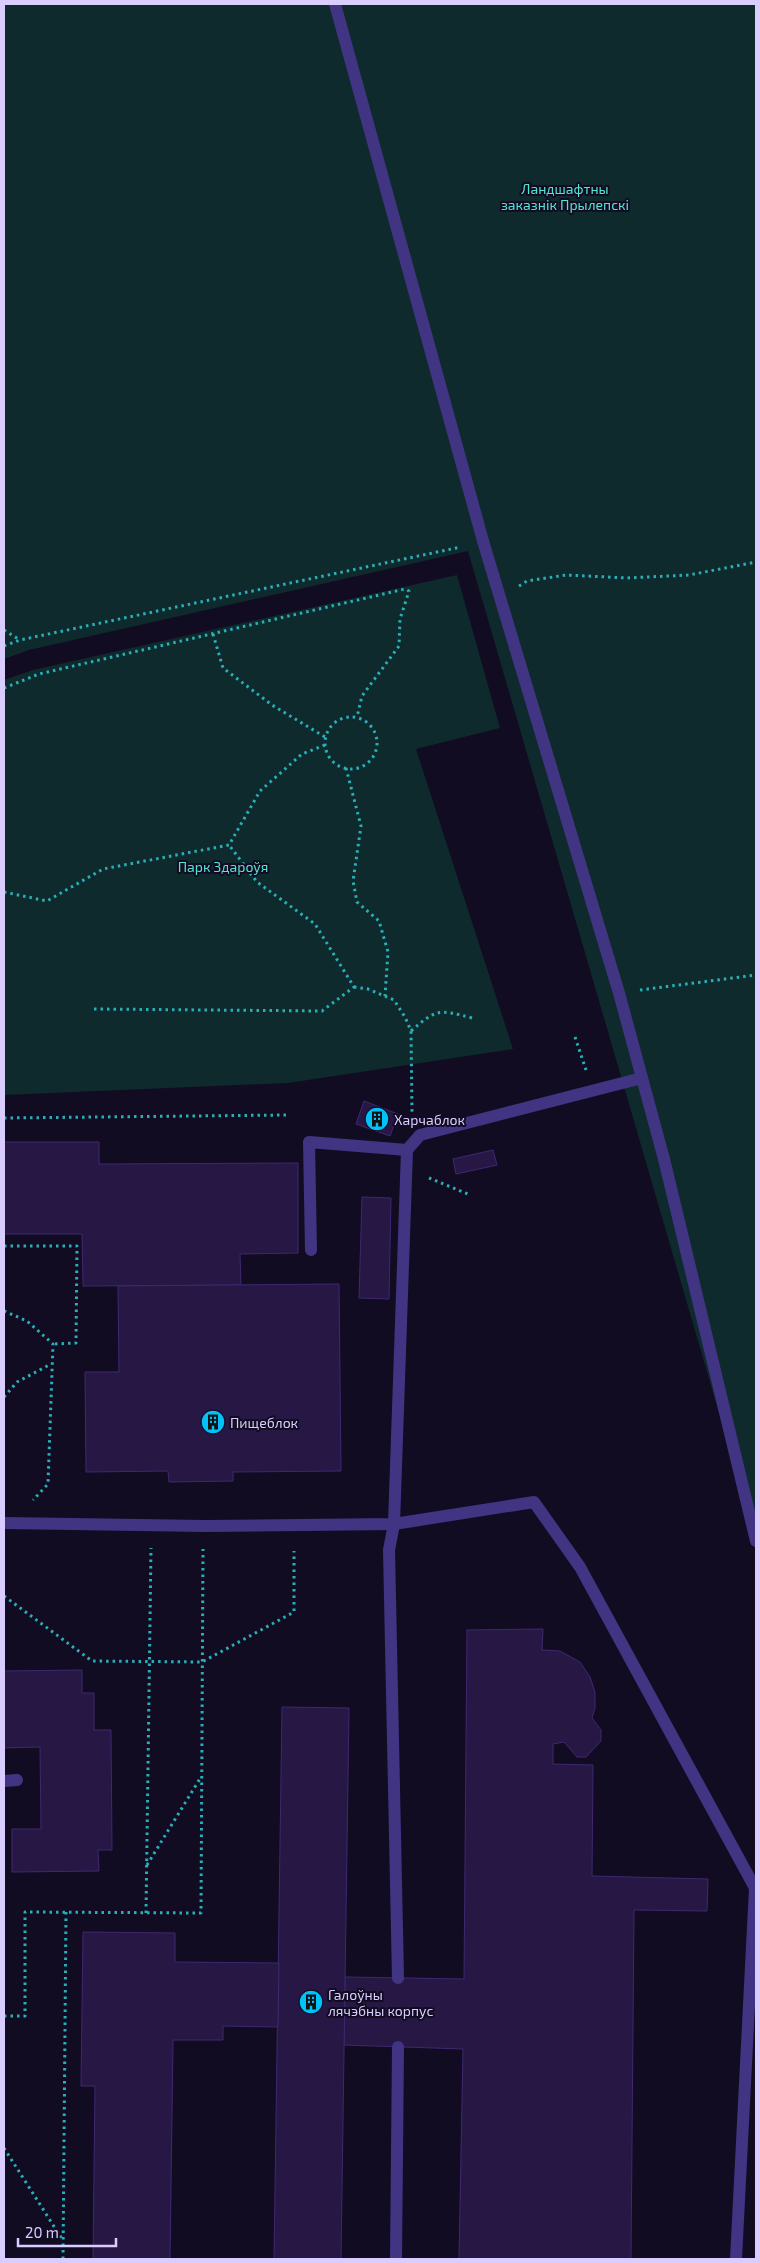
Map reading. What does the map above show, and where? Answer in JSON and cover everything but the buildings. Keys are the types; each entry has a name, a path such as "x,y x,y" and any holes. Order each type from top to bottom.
{"street":[{"path":"335,4 483,541 619,993 664,1159 756,1541"},
{"path":"398,1978 389,1550 394,1524 408,1150 420,1135 642,1078"},
{"path":"311,1250 309,1142 408,1150"},
{"path":"4,1523 206,1526 394,1524 534,1502 580,1567 756,1888 736,2259"},
{"path":"4,1781 17,1780"},
{"path":"396,2259 398,2047"}],"path":[{"path":"4,646 20,640 439,552 483,541"},
{"path":"500,598 527,581 566,574 627,578 689,575 756,562"},
{"path":"4,688 39,674 405,589 409,591 400,619 399,646 362,696 357,718"},
{"path":"4,630 20,640"},
{"path":"213,634 223,668 272,705 325,737"},
{"path":"349,717 357,718 372,727 375,735 375,752 363,765 346,768 331,760 325,745 325,737 334,723 349,717"},
{"path":"4,892 47,901 103,869 229,845 260,791 302,754 325,745"},
{"path":"346,768 361,826 353,881 357,902 379,920 388,952 385,996"},
{"path":"229,845 257,882 315,924 354,987"},
{"path":"619,993 756,975"},
{"path":"94,1009 322,1010 354,987 368,988 394,1000 411,1031 412,1091"},
{"path":"411,1031 432,1014 449,1012 472,1018"},
{"path":"575,1038 592,1090"},
{"path":"4,1118 286,1115"},
{"path":"427,1177 468,1194"},
{"path":"4,1246 77,1246 76,1343 52,1344 27,1321 4,1311"},
{"path":"32,1500 48,1484 52,1344"},
{"path":"4,1397 17,1382 52,1363"},
{"path":"146,1913 151,1524"},
{"path":"4,2016 25,2016 25,1912 201,1913 202,1552 206,1526"},
{"path":"4,1596 92,1661 202,1662 294,1612 294,1551"},
{"path":"146,1867 201,1776"},
{"path":"63,2259 66,1912"},
{"path":"4,2148 63,2239"}],"green space":[{"name":"Ландшафтны заказнік Прылепскі","path":"4,4 756,4 756,1540 468,551 29,650 4,659"},
{"name":"Парк Здароўя","path":"457,575 500,728 416,749 513,1049 288,1083 4,1095 4,680 33,670"}],"place":[{"name":"Харчаблок","path":"377,1119"},
{"name":"Пищеблок","path":"213,1422"},
{"name":"Галоўны лячэбны корпус","path":"311,2002"}]}
